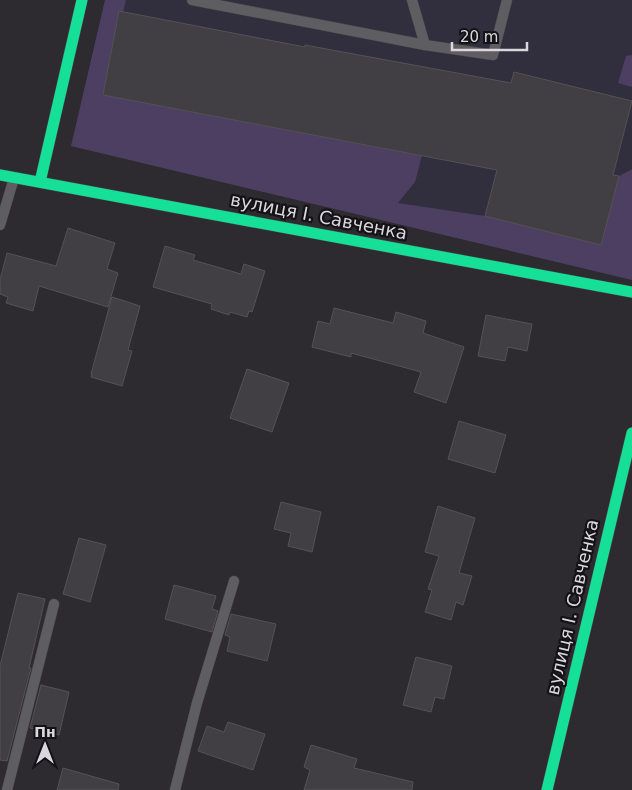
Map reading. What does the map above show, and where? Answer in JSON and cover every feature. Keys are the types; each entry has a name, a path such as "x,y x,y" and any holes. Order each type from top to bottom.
{"street":[{"path":"40,182 82,0"},
{"name":"вулиця І. Савченка","path":"0,174 632,292"},
{"name":"вулиця І. Савченка","path":"547,790 632,433"}],"lane":[{"path":"192,0 425,45 493,56 507,0"},
{"path":"412,0 425,45"},
{"path":"0,225 14,177"},
{"path":"175,790 197,703 234,581"},
{"path":"7,790 54,604"}],"shaded area":[{"path":"105,0 632,0 632,280 71,146"},
{"path":"105,0 126,0 103,95 422,156 415,182 398,203 485,216 601,245 619,176 632,169 632,280 71,146"},
{"path":"632,55 632,87 618,83 626,56"}],"building":[{"path":"119,11 305,47 305,45 511,83 514,72 632,101 613,175 619,176 601,245 485,216 497,170 103,95"},
{"path":"68,228 115,243 107,269 118,273 108,307 39,286 33,311 6,303 8,297 0,294 0,280 7,253 56,266"},
{"path":"165,246 195,255 193,260 241,274 244,264 265,271 252,312 249,311 247,317 230,312 229,315 211,309 212,304 153,287"},
{"path":"112,297 140,306 128,350 132,351 122,386 91,377"},
{"path":"334,308 393,323 396,312 426,321 423,333 464,347 446,403 414,392 421,372 351,353 351,357 312,347 318,321 330,324"},
{"path":"486,315 532,324 527,351 508,347 505,361 478,356"},
{"path":"247,369 289,383 272,432 230,418"},
{"path":"459,421 506,435 495,473 448,459"},
{"path":"281,502 321,512 312,552 288,546 291,533 274,529"},
{"path":"438,506 475,518 459,573 472,576 463,605 456,602 451,620 425,612 432,590 428,589 439,556 425,552"},
{"path":"79,538 106,545 90,602 63,594"},
{"path":"174,585 216,596 212,609 218,611 212,632 165,619"},
{"path":"18,593 45,599 29,668 31,668 7,761 0,760 0,666"},
{"path":"231,614 276,624 267,661 227,651 230,637 225,635"},
{"path":"416,657 452,666 444,699 435,697 431,712 403,705"},
{"path":"41,685 69,692 59,735 30,728"},
{"path":"228,722 265,734 253,770 198,751 207,726 224,732"},
{"path":"311,745 357,759 354,768 413,782 412,790 304,790 310,770 304,767"},
{"path":"63,768 119,784 118,790 57,790"}],"traffic: fast":[{"path":"40,182 82,0"},
{"path":"0,175 632,292"},
{"path":"547,790 632,433"}]}
